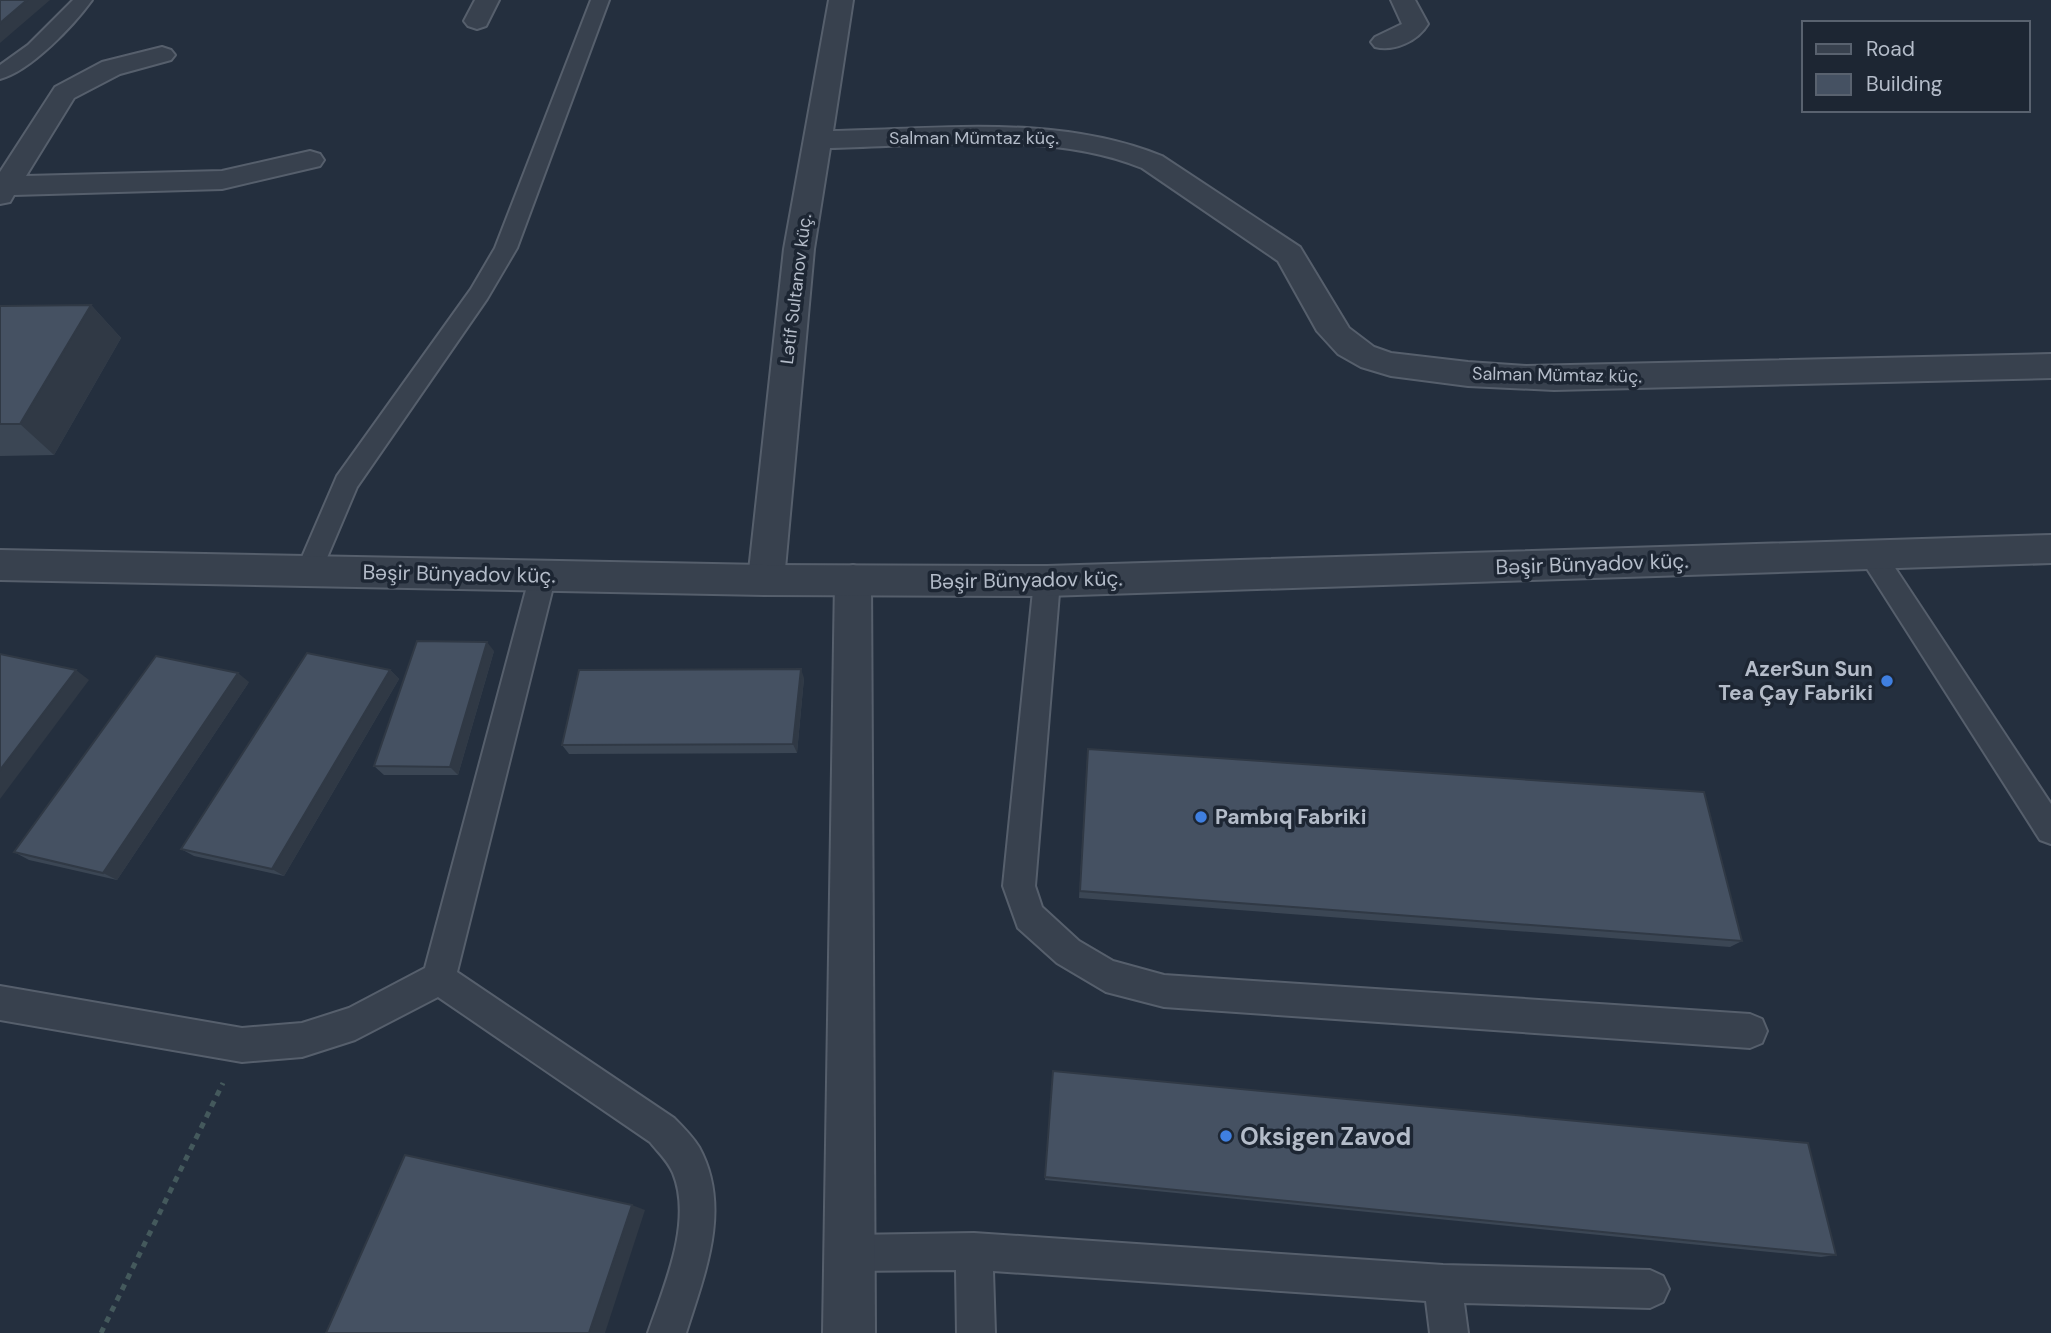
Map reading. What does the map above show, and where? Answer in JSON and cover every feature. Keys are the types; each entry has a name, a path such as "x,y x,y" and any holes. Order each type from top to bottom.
{"street":[{"name":"Lətif Sultanov küç.","path":"766,580 799,249 841,0"},
{"path":"1384,42 1411,31 1415,24 1403,0"},
{"path":"3,191 64,93 111,68 162,55"},
{"name":"Salman Mümtaz küç.","path":"816,140 1031,135 1071,138 1129,152 1152,162 1289,254 1299,268 1327,324 1340,340 1362,354 1386,364 1486,377 1574,379 2051,366"},
{"path":"3,191 222,180 310,160"},
{"name":"Bəşir Bünyadov küç.","path":"0,565 766,580 1047,581 2051,549"},
{"path":"849,1333 853,580"}],"lane":[{"path":"0,73 14,66 38,46 83,0"},
{"path":"309,571 346,483 478,294 506,248 600,0"},
{"path":"1873,556 2051,830"},
{"path":"0,1003 242,1045 302,1040 355,1023 439,979 543,575"},
{"path":"1047,581 1019,886 1029,917 1068,952 1106,975 1164,992 1750,1031"},
{"path":"439,979 662,1130 688,1164 696,1194 694,1243 667,1333"},
{"path":"850,1253 974,1251 1443,1284 1650,1289"},
{"path":"974,1251 976,1333"},
{"path":"1443,1284 1449,1333"}],"path":[{"path":"101,1333 242,1045"}],"building":[{"path":"0,0 27,0 0,23"},
{"path":"91,305 20,424 0,424 0,306"},
{"path":"417,641 487,642 450,767 374,766"},
{"path":"307,653 390,670 272,869 181,849"},
{"path":"0,654 76,670 0,770"},
{"path":"156,656 238,673 103,873 14,852"},
{"path":"801,669 793,744 562,745 579,670"},
{"path":"1088,749 1704,792 1742,941 1080,891"},
{"path":"1053,1071 1808,1143 1836,1255 1045,1177"},
{"path":"405,1155 632,1205 589,1333 326,1333"}],"place":[{"name":"AzerSun Sun Tea Çay Fabriki","path":"1887,681"},
{"name":"Pambıq Fabriki","path":"1201,817"},
{"name":"Oksigen Zavod","path":"1226,1136"}]}
